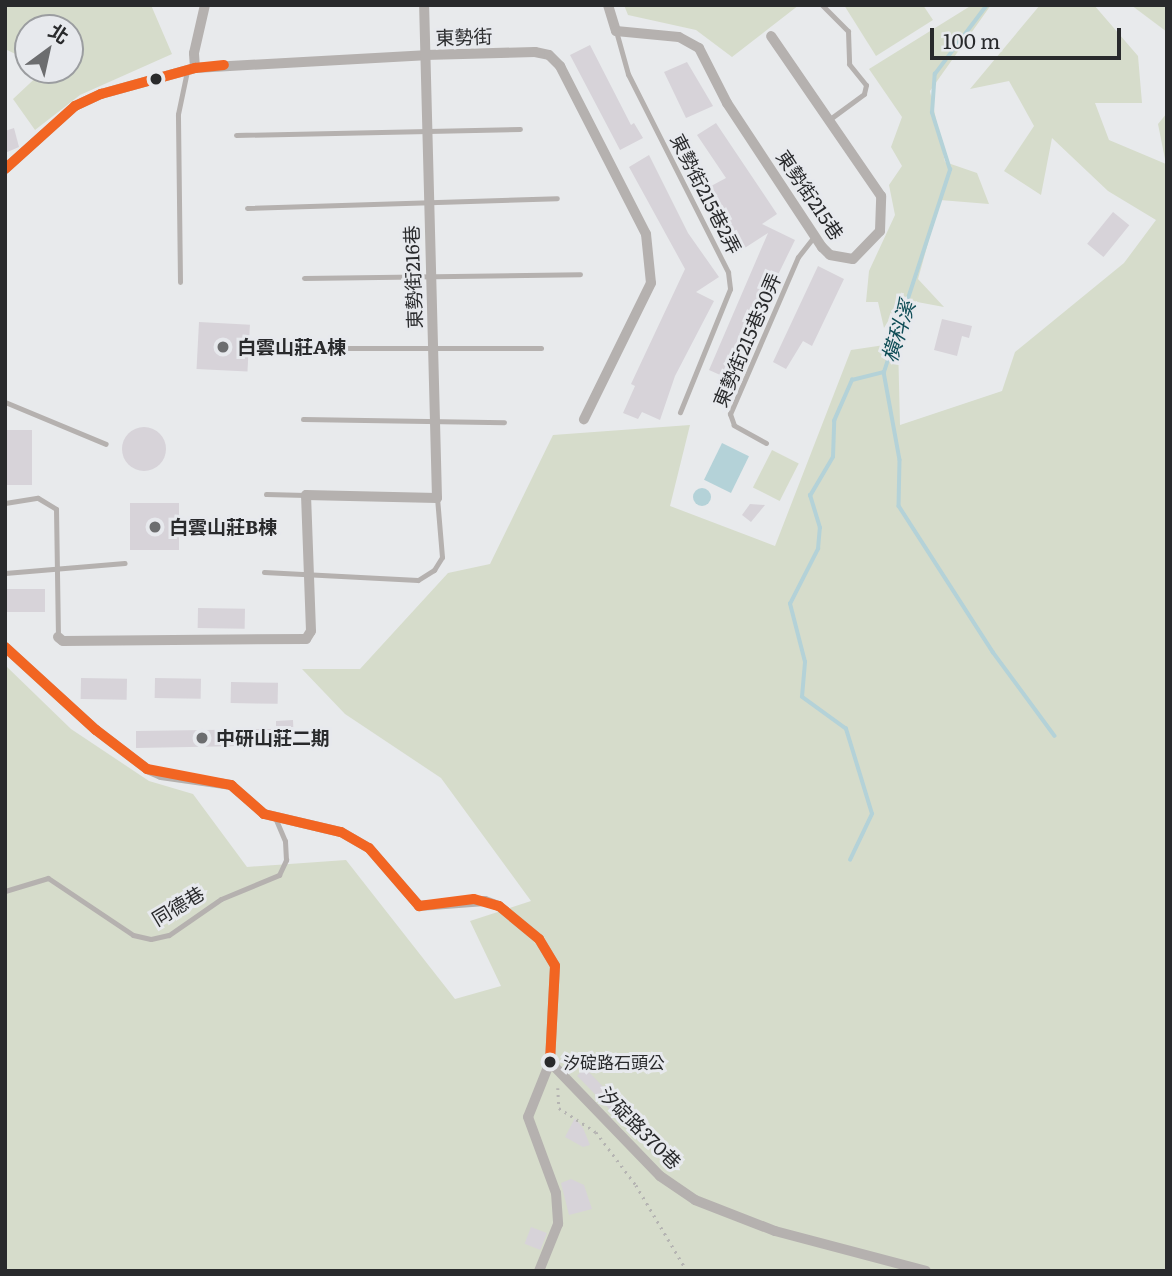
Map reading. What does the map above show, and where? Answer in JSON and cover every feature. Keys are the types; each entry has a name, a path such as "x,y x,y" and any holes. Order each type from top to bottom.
{"street":[{"path":"191,70 205,5"},
{"path":"424,5 425,55"},
{"path":"608,5 616,31"},
{"name":"東勢街215巷","path":"616,31 679,37 699,48 727,103 815,235 830,255 853,259 874,242 884,218 877,187 771,36"},
{"name":"東勢街","path":"5,169 75,106 101,93 191,70 425,55 535,52 549,55 560,66 646,234 651,283 584,419"},
{"name":"東勢街216巷","path":"425,55 436,498"},
{"path":"58,637 306,639 311,631 306,495 436,498"},
{"path":"5,647 96,730 147,769 231,785 275,818 341,832 369,848 419,906 485,901 539,939 555,966 550,1062 528,1117 556,1193 558,1224 539,1271"},
{"name":"汐碇路370巷","path":"550,1062 660,1176 695,1200 775,1231 926,1271"}],"lane":[{"path":"822,5 848,31 849,64 866,85 864,94 830,119"},
{"name":"東勢街215巷2弄","path":"616,31 628,74 729,272 730,289 680,412"},
{"path":"180,282 177,114 191,70"},
{"path":"236,135 520,129"},
{"path":"247,208 557,198"},
{"name":"東勢街215巷30弄","path":"766,443 734,425 730,414 799,257 815,235"},
{"path":"304,278 580,274"},
{"path":"301,348 541,348"},
{"path":"5,402 106,444"},
{"path":"303,419 504,422"},
{"path":"266,494 306,495"},
{"path":"5,503 38,498 52,504 58,637"},
{"path":"264,572 418,580 434,570 442,557 436,498"},
{"path":"5,573 125,563"},
{"name":"同德巷","path":"5,891 48,878 133,935 151,940 169,935 221,899 279,875 286,860 285,841 275,818"}],"path":[{"path":"559,1084 555,1097 559,1108 596,1132 636,1185 687,1271"}],"green space":[{"path":"5,5 151,5 172,54 80,95 35,130 13,99 29,84 84,84 84,14 14,14 14,53 5,49"},
{"path":"624,5 799,5 732,57 696,30 628,15"},
{"path":"844,5 923,5 933,20 876,56"},
{"path":"972,5 991,5 930,91 945,162 977,173 989,204 940,200 918,279 944,307 901,299 884,328 878,302 866,302 869,271 895,215 889,185 902,166 891,147 902,117 869,69"},
{"path":"1040,5 1094,5 1138,56 1142,103 1095,103 1109,140 1166,164 1158,124 1167,113 1167,1271 5,1271 5,665 71,729 149,781 193,794 247,867 346,860 455,999 501,986 470,921 531,901 441,778 345,714 302,669 360,669 448,573 490,564 553,435 690,425 670,506 775,546 851,350 898,343 900,425 1002,391 1015,352 1124,263 1156,220 1108,191 1052,138 1041,195 1004,171 1034,126 1009,81 970,89"},
{"path":"1131,5 1167,5 1167,32"},
{"path":"772,450 799,464 780,501 753,487"}],"water":[{"path":"722,443 749,456 731,493 704,480"},
{"path":"698,488 706,488 711,497 709,504 698,506 693,501 693,493"}],"building":[{"path":"590,45 631,125 634,123 643,138 620,150 570,55"},
{"path":"687,62 713,106 686,118 664,72"},
{"path":"716,123 777,214 762,224 795,240 772,287 736,382 709,370 768,233 737,253 700,192 726,178 697,135"},
{"path":"14,128 19,147 5,153 5,131"},
{"path":"649,155 688,233 719,277 696,292 714,301 675,376 660,420 642,412 638,419 623,413 635,386 631,384 685,269 629,167"},
{"path":"1113,212 1129,225 1104,257 1087,244"},
{"path":"818,266 844,279 812,346 803,341 786,369 773,362"},
{"path":"942,319 972,326 969,338 962,336 957,356 934,350"},
{"name":"白雲山莊A棟","path":"199,322 250,325 247,372 197,369"},
{"path":"144,427 159,434 166,449 159,464 144,471 129,464 122,449 129,434"},
{"path":"5,430 32,430 32,485 5,485"},
{"name":"白雲山莊B棟","path":"130,503 179,503 179,550 130,550"},
{"path":"750,504 765,505 751,522 742,515"},
{"path":"6,589 45,589 45,612 6,612"},
{"path":"198,608 245,609 245,629 198,628"},
{"path":"81,678 127,679 127,700 81,699"},
{"path":"155,678 201,679 201,699 155,698"},
{"path":"231,682 278,683 278,704 231,703"},
{"name":"中研山莊二期","path":"293,720 294,745 136,748 136,731 276,729 276,721"},
{"path":"585,1068 621,1105 613,1113 577,1076"},
{"path":"575,1118 583,1128 590,1145 583,1147 565,1137"},
{"path":"571,1179 584,1185 592,1209 569,1215 561,1183"},
{"path":"531,1227 547,1233 540,1250 525,1244"}],"waterway":[{"name":"橫科溪","path":"850,860 872,814 846,729 802,697 805,662 790,604 818,549 820,528 810,496 833,457 834,421 852,380 884,372 950,170 932,113 935,74 987,5"},
{"path":"884,372 900,460 899,506 993,652 1055,736"}],"transit line":[{"path":"5,169 75,106 101,94 195,68 224,65"},
{"path":"5,647 96,730 147,769 231,785 264,814 341,832 369,848 419,906 474,899 499,906 539,939 555,966 550,1062"}],"place":[{"name":"白雲山莊A棟","path":"223,347"},
{"name":"白雲山莊B棟","path":"155,527"},
{"name":"中研山莊二期","path":"202,738"},
{"name":"汐碇路石頭公","path":"550,1062"}]}
